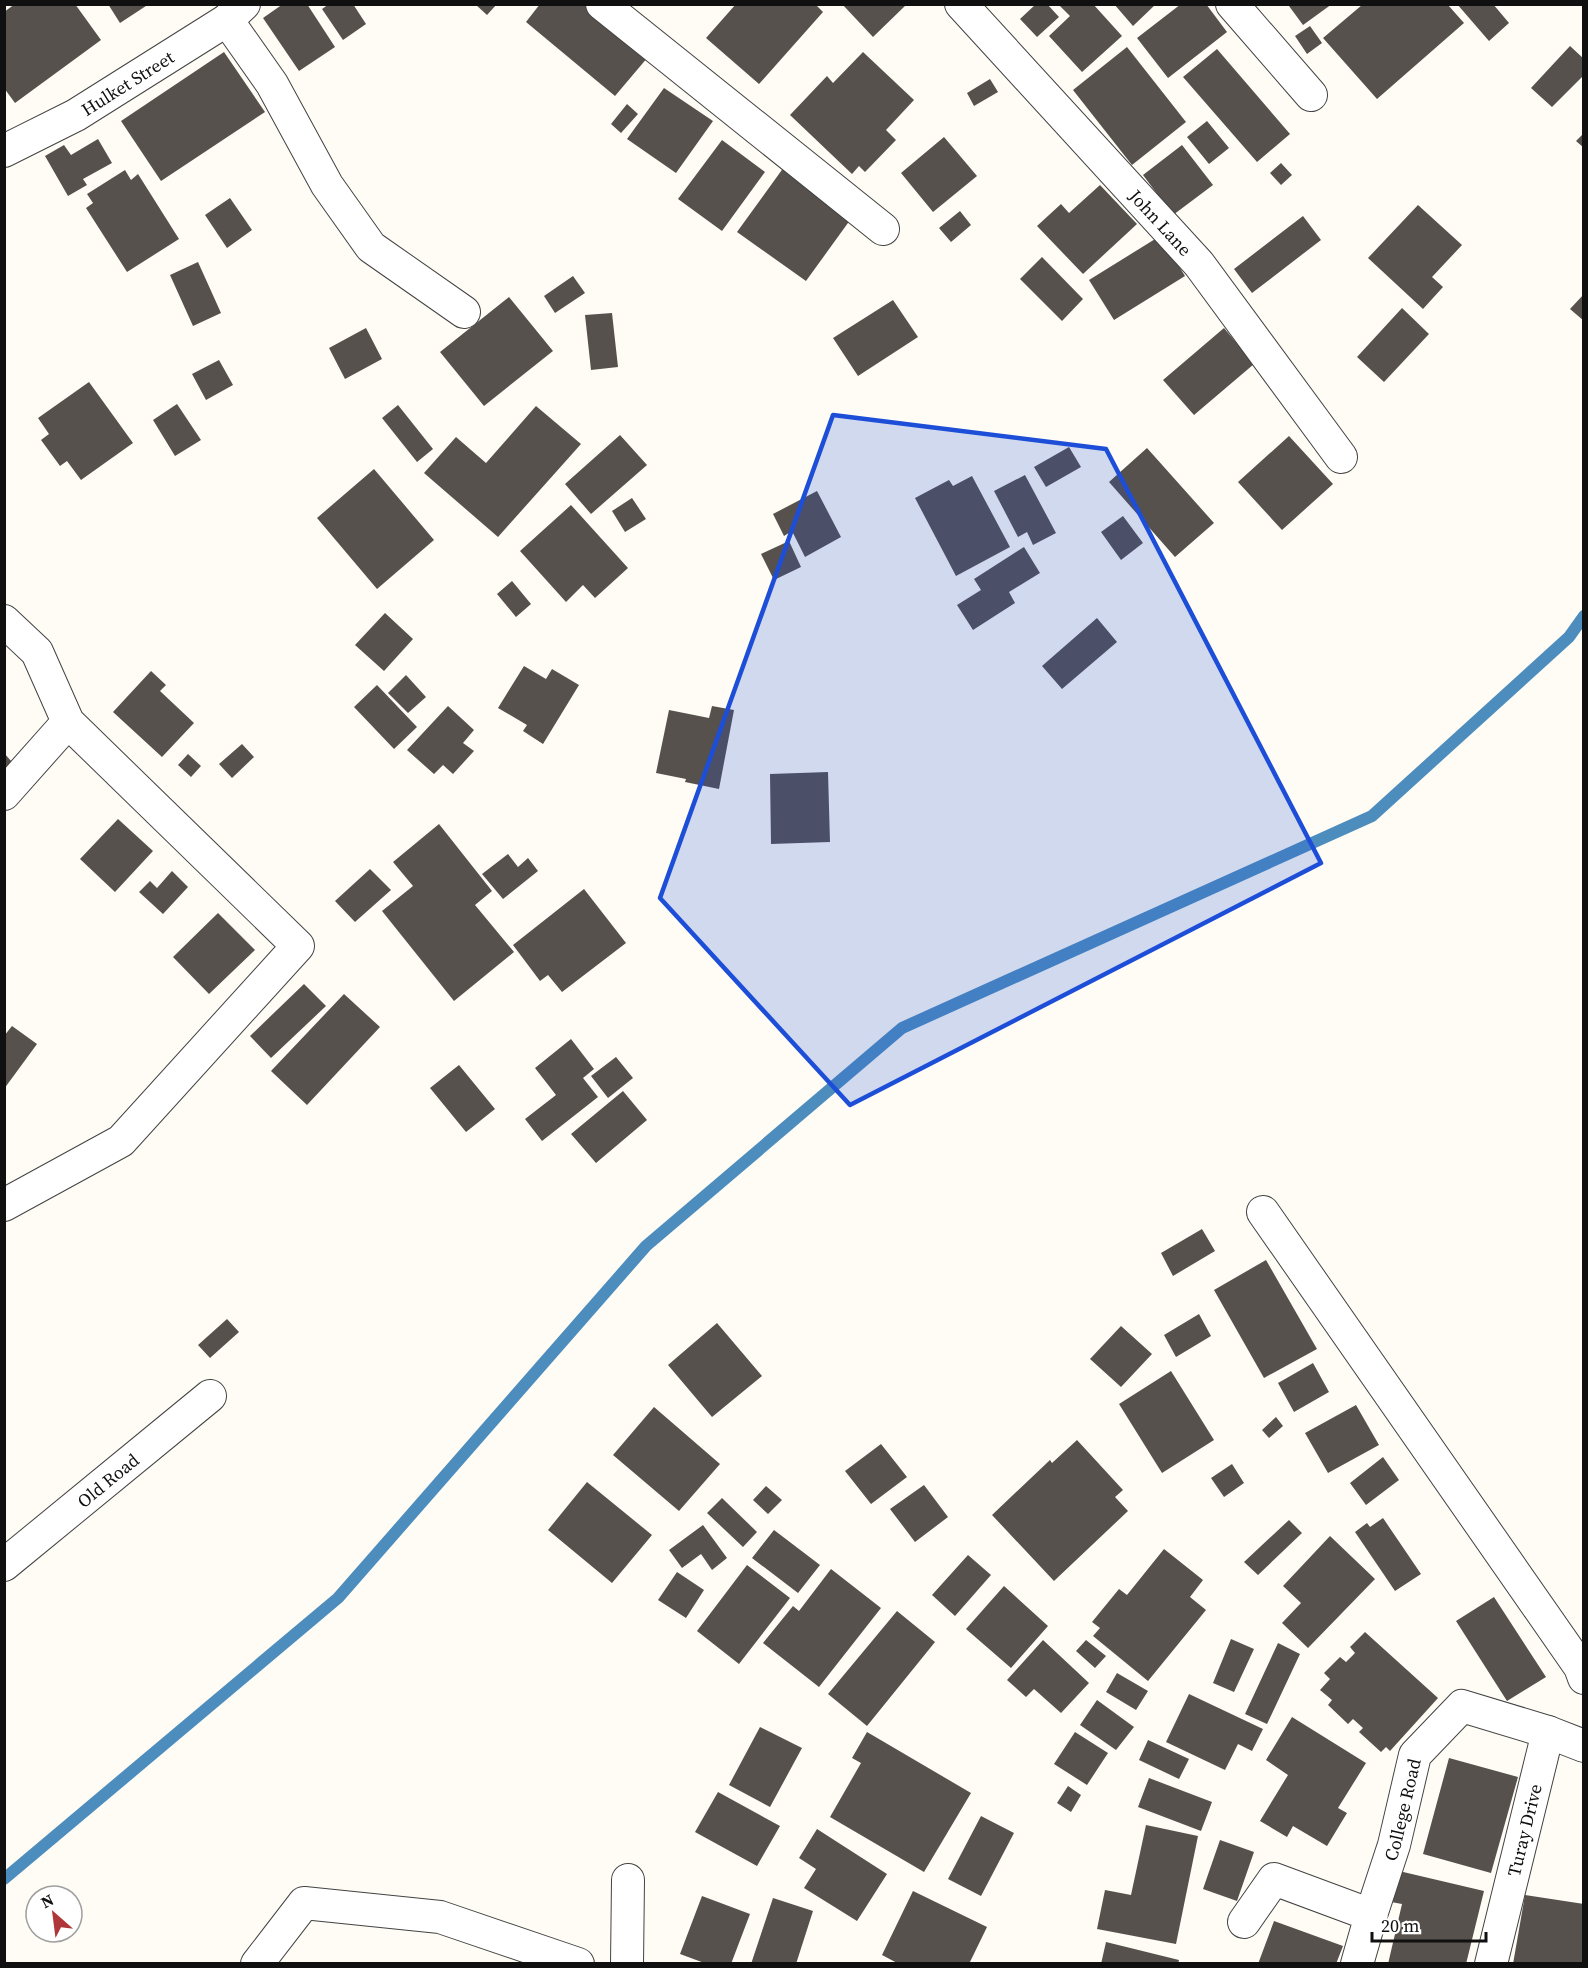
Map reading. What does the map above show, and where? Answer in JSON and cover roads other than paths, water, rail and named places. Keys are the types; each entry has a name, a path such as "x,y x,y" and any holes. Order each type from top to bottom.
{"street":[{"path":"602,4 883,230"},
{"name":"John Lane","path":"961,4 1199,264 1341,457"},
{"path":"1232,4 1311,95"},
{"path":"235,12 327,185 371,247 464,312"},
{"name":"Hulket Street","path":"4,151 76,115 235,12"},
{"path":"4,621 38,652 68,722 297,946 122,1141 4,1205"},
{"path":"4,794 68,722"},
{"path":"1263,1212 1580,1667 1584,1678"},
{"name":"Old Road","path":"4,1565 210,1396"},
{"name":"College Road","path":"1371,1915 1394,1845 1415,1755 1462,1706 1548,1732 1584,1746"},
{"name":"Turay Drive","path":"1491,1964 1548,1732"},
{"path":"1244,1922 1274,1879 1371,1915 1357,1964"},
{"path":"627,1964 628,1880"},
{"path":"257,1964 304,1902 440,1917 578,1964"}],"waterway":[{"path":"4,1879 338,1598 646,1246 902,1028 1372,816 1569,637 1584,616"}]}
